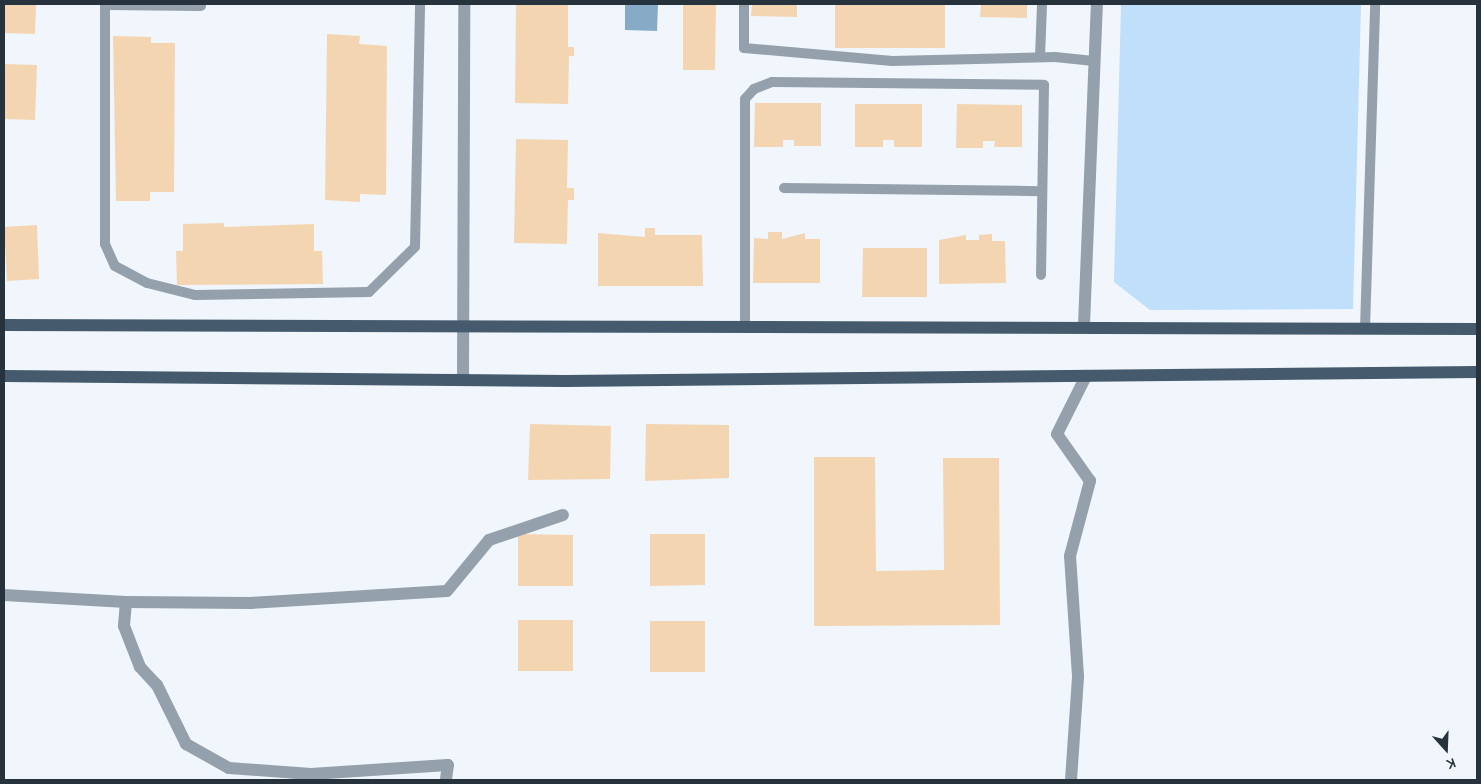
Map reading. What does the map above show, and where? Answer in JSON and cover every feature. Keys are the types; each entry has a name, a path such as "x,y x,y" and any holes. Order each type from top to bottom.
{"main road":[{"path":"4,325 745,325 1477,329"},
{"path":"4,376 463,380 1477,372"}],"street":[{"path":"463,380 465,325 464,4"},
{"path":"1084,326 1097,4"},
{"path":"1071,780 1078,676 1070,556 1090,481 1057,434 1086,376"},
{"path":"4,595 126,602 250,603 447,591 489,540 563,515"},
{"path":"126,602 124,626 140,667 156,685 186,744 229,768 311,774 448,764 446,780"}],"lane":[{"path":"201,6 105,4 105,244 116,266 147,283 195,296 368,292 415,247 420,4"},
{"path":"744,4 744,48 892,61 1040,57 1094,61"},
{"path":"1040,57 1042,4"},
{"path":"1365,329 1375,4"},
{"path":"745,325 745,100 754,89 772,82 1044,86 1041,275"},
{"path":"784,188 1042,191"}],"shaded area":[{"path":"625,4 658,4 657,31 625,30"},
{"path":"1121,4 1361,4 1353,309 1150,310 1114,282"}],"building":[{"path":"4,4 36,4 35,34 4,33"},
{"path":"516,4 568,4 568,47 574,47 574,56 569,56 568,104 515,103"},
{"path":"683,4 716,4 715,70 683,70"},
{"path":"752,4 797,4 797,17 751,16"},
{"path":"835,4 945,4 945,48 835,48"},
{"path":"981,4 1027,4 1027,18 980,17"},
{"path":"327,34 360,36 359,44 387,46 386,195 360,194 360,202 325,200"},
{"path":"113,36 151,37 151,43 175,43 174,192 150,192 150,201 116,201"},
{"path":"4,64 37,65 35,120 4,119"},
{"path":"755,103 821,103 821,146 794,146 794,140 783,140 783,147 754,147"},
{"path":"855,104 922,104 922,147 894,147 894,140 883,140 883,147 855,147"},
{"path":"957,104 1022,105 1022,147 994,147 995,141 983,141 983,148 956,148"},
{"path":"516,139 568,140 567,188 574,188 574,200 568,200 567,244 514,243"},
{"path":"224,223 224,227 314,224 314,251 322,251 323,284 177,285 176,251 183,251 183,224"},
{"path":"37,225 39,279 7,281 4,227"},
{"path":"645,228 655,228 655,235 702,235 703,286 598,286 598,233 645,237"},
{"path":"768,232 782,232 782,239 805,233 805,239 820,239 820,283 753,283 754,238 768,239"},
{"path":"992,234 992,241 1005,241 1006,283 939,284 939,240 966,235 966,240 979,240 979,235"},
{"path":"863,248 927,248 927,297 862,297"},
{"path":"530,424 611,426 610,479 528,480"},
{"path":"646,424 729,425 729,478 645,481"},
{"path":"814,457 875,457 876,571 944,570 943,458 999,458 1000,625 814,626"},
{"path":"518,534 573,535 573,586 518,586"},
{"path":"650,534 705,534 705,585 650,586"},
{"path":"518,620 573,620 573,671 518,671"},
{"path":"650,621 705,621 705,672 650,672"}]}
